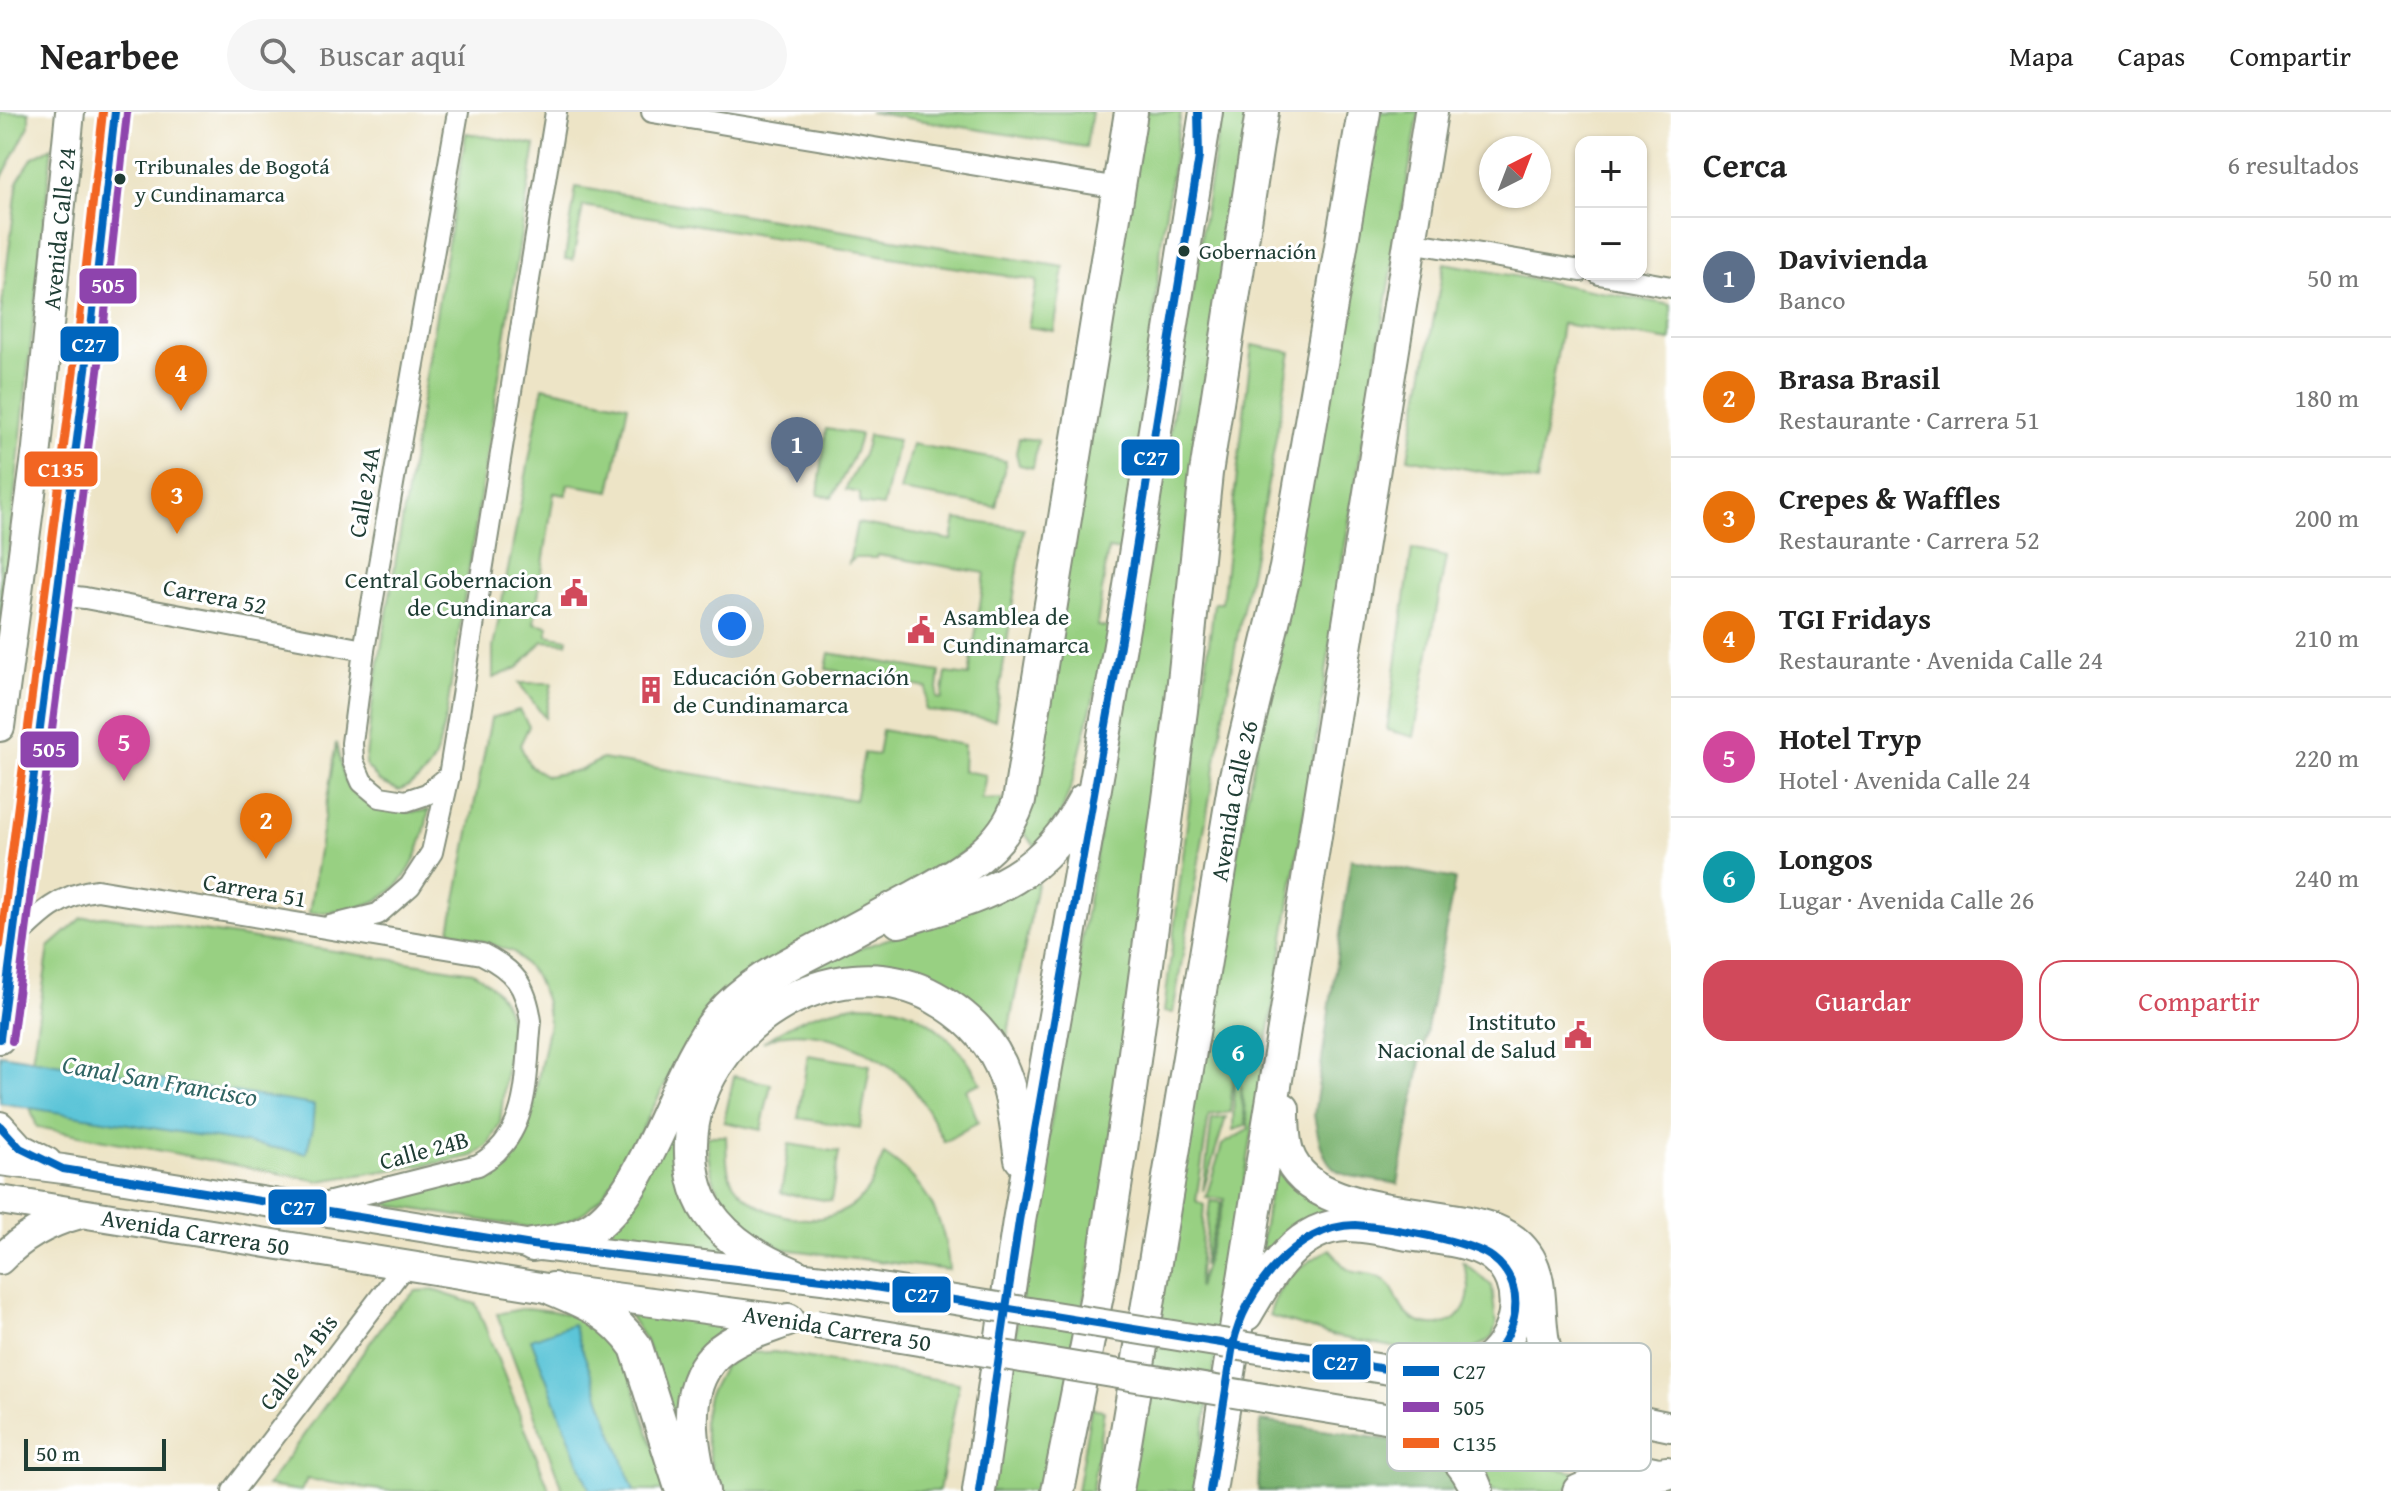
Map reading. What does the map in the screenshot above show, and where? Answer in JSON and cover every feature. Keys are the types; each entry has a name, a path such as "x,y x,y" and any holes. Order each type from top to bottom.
{"main road":[{"name":"Avenida Calle 24","path":"0,727 37,448 70,112"},
{"name":"Avenida Calle 24","path":"0,1039 115,112"},
{"path":"532,1245 578,1235 593,1227 617,1203 639,1168 710,1029 745,991 770,974 951,877 984,853 1008,827 1015,814 1131,112"},
{"path":"1198,112 1199,157"},
{"path":"978,1489 1025,1188 1126,611 1206,112"},
{"path":"1058,1491 1103,1265 1130,1090 1181,710 1206,473 1262,112"},
{"name":"Avenida Calle 26","path":"1117,1491 1235,780 1286,568 1364,112"},
{"path":"1210,1491 1431,112"},
{"path":"827,944 1006,884 1039,859 1064,833 1094,781"},
{"path":"795,1275 754,1255 715,1220 699,1196 691,1160 691,1125 701,1091 717,1062 751,1025 793,997 825,986 856,981 888,981 921,990 950,1006 972,1024 992,1049 1007,1082 1013,1102 1025,1188"},
{"path":"1284,1035 1284,1137 1288,1154 1303,1176 1318,1189 1341,1199 1475,1224 1511,1239 1534,1270 1543,1343"},
{"path":"0,1126 20,1148 63,1169"},
{"name":"Avenida Carrera 50","path":"0,1161 532,1245 831,1280 1387,1370"},
{"name":"Avenida Carrera 50","path":"0,1200 553,1289 802,1322 1387,1419"},
{"path":"0,1260 45,1226 82,1214"},
{"path":"1236,1330 1280,1260 1297,1245 1321,1231 1346,1225 1469,1244 1490,1254 1513,1281 1517,1297 1516,1316 1502,1343"},
{"path":"553,1289 609,1316 622,1327 636,1347 682,1491"},
{"path":"703,1491 692,1411 695,1389 702,1371 717,1353 738,1340 802,1322"},
{"name":"Avenida Carrera 50","path":"1651,1423 1671,1427"},
{"path":"1216,1455 1230,1491"},
{"path":"1468,1471 1477,1491"},
{"path":"1579,1491 1603,1481 1669,1474"}],"street":[{"name":"Calle 24A","path":"449,776 427,794 406,801 380,797 362,782 353,761 352,743 364,650 458,112"},
{"path":"323,928 378,914 410,886 432,852 449,776 556,112"},
{"path":"652,112 1119,188"},
{"path":"1410,242 1575,270"},
{"path":"1632,280 1671,287"},
{"name":"Carrera 52","path":"57,595 364,650"},
{"name":"Carrera 51","path":"12,942 55,903 67,896 97,890 482,954 504,965"},
{"name":"Calle 24B","path":"304,1209 478,1165 494,1156 507,1142 521,1113 531,1021 518,980 504,965"},
{"name":"Calle 24 Bis","path":"233,1491 405,1265"}],"green space":[{"path":"0,112 29,112 29,126 0,181"},
{"path":"869,112 1092,112 1086,147"},
{"path":"1144,112 1181,112 1122,551 1108,549 1097,626 1111,628 1072,784 1057,824 1036,847 1019,828"},
{"path":"1221,112 1252,112 1125,1067 1050,1491 989,1491 1104,806 1134,656"},
{"path":"1376,112 1419,112 1342,563 1317,735 1194,1491 1128,1491 1215,969","holes":["1235,1056 1233,1130 1246,1126 1236,1063 1249,1129 1222,1145 1206,1197 1225,1199 1198,1288 1204,1205 1196,1201 1209,1115 1230,1112"]},
{"path":"466,133 535,145 446,716 437,752 428,769 399,791 380,782 365,765 373,698"},
{"path":"52,147 0,631 0,320 18,180 33,157"},
{"path":"576,187 1064,267 1054,331 1028,327 1037,281 583,206 573,260 565,259"},
{"path":"1444,263 1671,305 1671,341 1562,324 1537,482 1408,458"},
{"path":"1252,345 1291,352 1237,638 1173,1013 1164,1012 1214,603 1222,603"},
{"path":"543,387 628,405 610,491 568,484 566,495 554,493 534,623 548,626 547,635 568,639 567,643 543,641 518,668 493,678 493,648"},
{"path":"826,429 860,434 852,458 832,497 818,495"},
{"path":"868,435 898,440 883,507 860,504 860,493 845,490 862,456"},
{"path":"1019,438 1038,440 1033,468 1019,465 1016,453"},
{"path":"912,444 1006,461 996,507 900,491"},
{"path":"956,519 1024,529 995,720 925,710 927,688 826,669 829,653 940,672 937,698 942,699 946,673 969,676 985,573 877,555 876,558 855,558 849,563 857,523 952,540"},
{"path":"1412,549 1446,557 1414,737 1387,730"},
{"path":"519,683 552,683 545,718"},
{"path":"519,710 529,726 520,745 530,766 547,776 581,770 602,759 855,800 864,753 878,755 882,730 964,745 963,771 986,775 981,800 1003,799 990,833 685,1046 624,1164 604,1194 586,1211 565,1223 537,1229 371,1202 491,1174 515,1151 530,1119 549,1023 545,999 535,976 514,952 450,930 491,718"},
{"path":"336,743 348,786 364,801 396,811 429,810 415,858 393,890 359,907 309,913"},
{"path":"1351,859 1455,879 1398,1184 1338,1171 1324,1153 1314,1115"},
{"path":"1038,879 1007,1038 976,1010 932,979 887,965 799,982 679,1130 738,1258 594,1239 706,1057 793,971 932,924"},
{"path":"104,916 473,972 499,995 507,1009 511,1027 500,1123 488,1145 473,1156 450,1161 319,1181 37,1127 30,1107 32,1060 49,947 82,918"},
{"path":"860,1004 887,1005 906,1010 932,1025 955,1046 981,1083 966,1089 978,1122 944,1142 911,1086 880,1060 850,1044 817,1035 783,1035 763,1042 809,1017"},
{"path":"808,1055 870,1065 860,1128 798,1118"},
{"path":"734,1076 771,1084 761,1130 724,1122"},
{"path":"1226,1117 1203,1191 1212,1119"},
{"path":"707,1136 726,1136 729,1174 746,1197 777,1214 795,1218 831,1216 847,1209 868,1188 884,1154 912,1177 931,1203 943,1234 949,1270 784,1249 766,1240 737,1219 726,1205 712,1174"},
{"path":"789,1144 839,1152 831,1201 781,1193"},
{"path":"1276,1155 1348,1211 1257,1266"},
{"path":"1210,1201 1222,1202 1203,1266"},
{"path":"1330,1249 1348,1269 1387,1282 1400,1305 1413,1319 1437,1325 1453,1320 1464,1308 1469,1284 1462,1261 1492,1286 1496,1325 1492,1338 1484,1343 1387,1343 1387,1346 1338,1337 1269,1316 1284,1283 1308,1262"},
{"path":"433,1290 476,1304 550,1491 387,1491 307,1479 301,1491 267,1486 393,1311 416,1291"},
{"path":"1527,1307 1540,1343 1500,1343"},
{"path":"526,1308 575,1316 618,1340 668,1491 563,1491 497,1314"},
{"path":"626,1310 743,1325 709,1347 689,1459 645,1340"},
{"path":"774,1352 959,1383 939,1491 716,1491 703,1423 708,1396 723,1367 746,1353"},
{"path":"1091,1408 1104,1410 1092,1491 1077,1491"},
{"path":"1261,1421 1387,1439 1387,1471 1450,1471 1469,1491 1258,1491"},
{"path":"1476,1471 1569,1471 1595,1476 1563,1491 1488,1491"}],"water":[{"name":"Canal San Francisco","path":"0,1054 314,1105 312,1132 306,1153 0,1103"},
{"path":"573,1324 634,1491 590,1491 531,1339"}],"transit line":[{"name":"C135","path":"0,945 78,337 103,112"},
{"name":"C27","path":"0,1039 90,338 115,112"},
{"name":"C27","path":"979,1491 1019,1221 1126,611 1199,157 1198,112"},
{"name":"505","path":"12,1041 102,340 127,113"},
{"name":"C27","path":"0,1126 20,1148 63,1169 532,1245 831,1280 1233,1345"},
{"name":"C27","path":"1355,1225 1447,1240 1482,1251 1493,1258 1513,1285 1515,1301 1514,1318 1502,1343"},
{"name":"C27","path":"1355,1225 1334,1228 1313,1236 1276,1265 1249,1303 1233,1345 1387,1369"},
{"name":"C27","path":"1210,1491 1233,1345"}],"place":[{"name":"Tribunales de Bogotá y Cundinamarca","path":"120,179"},
{"name":"Gobernación","path":"1184,251"},
{"name":"TGI Fridays","path":"181,411"},
{"name":"Davivienda","path":"797,483"},
{"name":"Crepes & Waffles","path":"177,534"},
{"name":"Central Gobernacion de Cundinarca","path":"574,593"},
{"name":"Asamblea de Cundinamarca","path":"921,630"},
{"name":"Educación Gobernación de Cundinamarca","path":"651,690"},
{"name":"Hotel Tryp","path":"124,781"},
{"name":"Brasa Brasil","path":"266,859"},
{"name":"Instituto Nacional de Salud","path":"1578,1035"},
{"name":"Longos","path":"1238,1091"}]}
